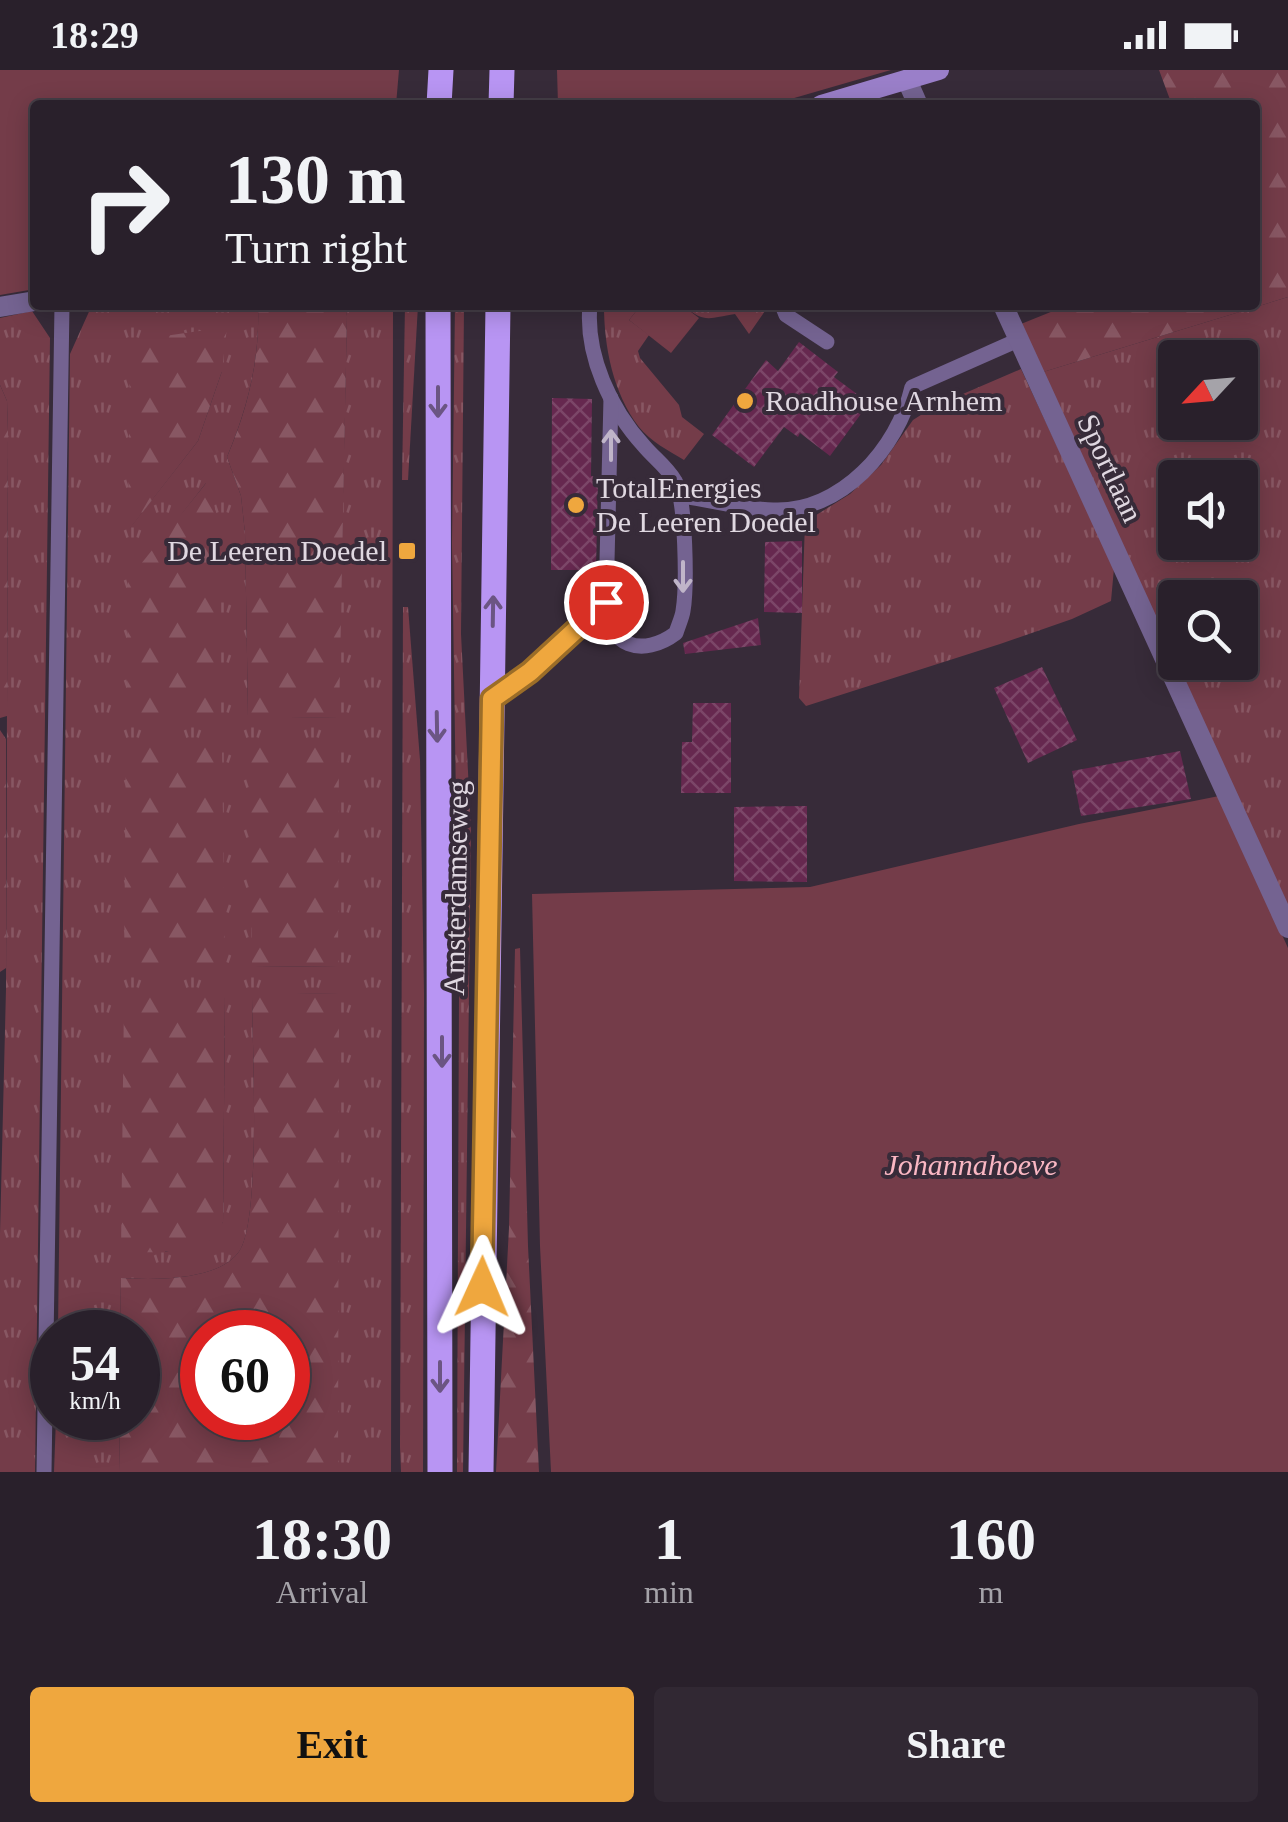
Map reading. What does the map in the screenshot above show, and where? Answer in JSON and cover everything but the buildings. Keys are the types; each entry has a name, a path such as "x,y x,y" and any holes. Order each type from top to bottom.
{"main road":[{"path":"439,100 441,70"},
{"path":"500,100 502,70"},
{"path":"838,100 939,70"},
{"name":"Amsterdamseweg","path":"438,310 440,1472"},
{"name":"Amsterdamseweg","path":"480,1472 498,310"}],"street":[{"path":"907,80 916,100"},
{"path":"0,308 30,302"},
{"name":"Sportlaan","path":"1004,310 1288,928"}],"lane":[{"path":"44,1472 62,310"},
{"path":"589,310 598,369 611,398 642,444 676,482 682,496 683,611 676,633 640,648 624,642 606,620 611,398"},
{"path":"784,310 827,342"},
{"path":"682,496 774,510 811,505 836,492 873,462 896,434 912,387 1018,340"},
{"path":"492,699 530,672 606,602"}],"green space":[{"path":"0,70 399,70 396,100 30,100 30,290 0,295"},
{"path":"557,70 891,70 787,100 558,100"},
{"path":"1159,70 1288,70 1288,297 1260,306 1260,100 1170,100"},
{"path":"1288,297 1288,910 1183,680 1258,680 1258,580 1158,580 1158,625 1043,372 1246,310 1260,310 1260,306"},
{"path":"90,310 258,310 251,382 227,457 241,496 245,533 248,716 338,718 346,310 393,310 391,1472 338,1472 338,993 252,995 253,1171 245,1236 238,1253 228,1262 200,1274 121,1278 120,1310 58,1310 70,354","holes":["222,371 198,441 129,529","206,483 127,715 181,515","252,913 338,966 252,967","225,995 223,1222 210,1240 165,1252"]},
{"path":"258,310 346,310 339,718 248,717 245,533 241,496 227,457 251,383"},
{"path":"405,310 418,310 408,480 402,480"},
{"path":"455,310 464,310 461,634 471,831 463,1472 457,1472 459,995 452,543"},
{"path":"604,310 637,310 629,320 649,335 638,351 640,358 679,405 682,417 704,434 684,460 643,432 630,414 616,385"},
{"path":"637,310 689,310 699,318 671,353 629,320"},
{"path":"690,310 765,311 749,334 735,314 713,318"},
{"path":"1056,310 1246,310 1043,372 1021,324"},
{"path":"32,311 50,338 37,1310 30,1310 30,1440 35,1440 35,1472 0,1472 8,433 7,401 0,385 0,318"},
{"path":"227,327 222,371 198,441 128,531 130,341"},
{"path":"1021,369 1114,568 1111,601 1000,644 806,706 799,698 805,522 850,494 881,465 913,420 935,406"},
{"path":"0,385 7,401 8,433 7,716 0,718"},
{"path":"207,482 218,534 221,716 127,715 128,580"},
{"path":"403,607 408,607 420,760 424,994 423,1472 401,1472 400,1447"},
{"path":"0,730 6,739 6,968 0,972"},
{"path":"126,742 222,744 225,967 124,971"},
{"path":"249,744 339,745 338,966 252,967"},
{"name":"Johannahoeve","path":"1219,796 1288,948 1288,1472 551,1472 540,1246 532,894 810,887 1079,824"},
{"path":"520,948 539,1472 496,1472 509,1228 515,949"},
{"path":"339,993 338,1472 119,1472 120,1440 160,1440 160,1310 120,1310 121,1278 200,1274 228,1262 238,1253 250,1207 252,994"},
{"path":"225,994 223,1222 217,1236 195,1247 121,1251 124,998"},
{"path":"55,1440 120,1440 119,1472 54,1472"}],"place":[{"name":"Roadhouse Arnhem","path":"745,401"},
{"name":"TotalEnergies De Leeren Doedel","path":"576,505"},
{"name":"De Leeren Doedel","path":"407,551"}],"route":[{"path":"482,1287 492,699 530,672 606,602"}]}
